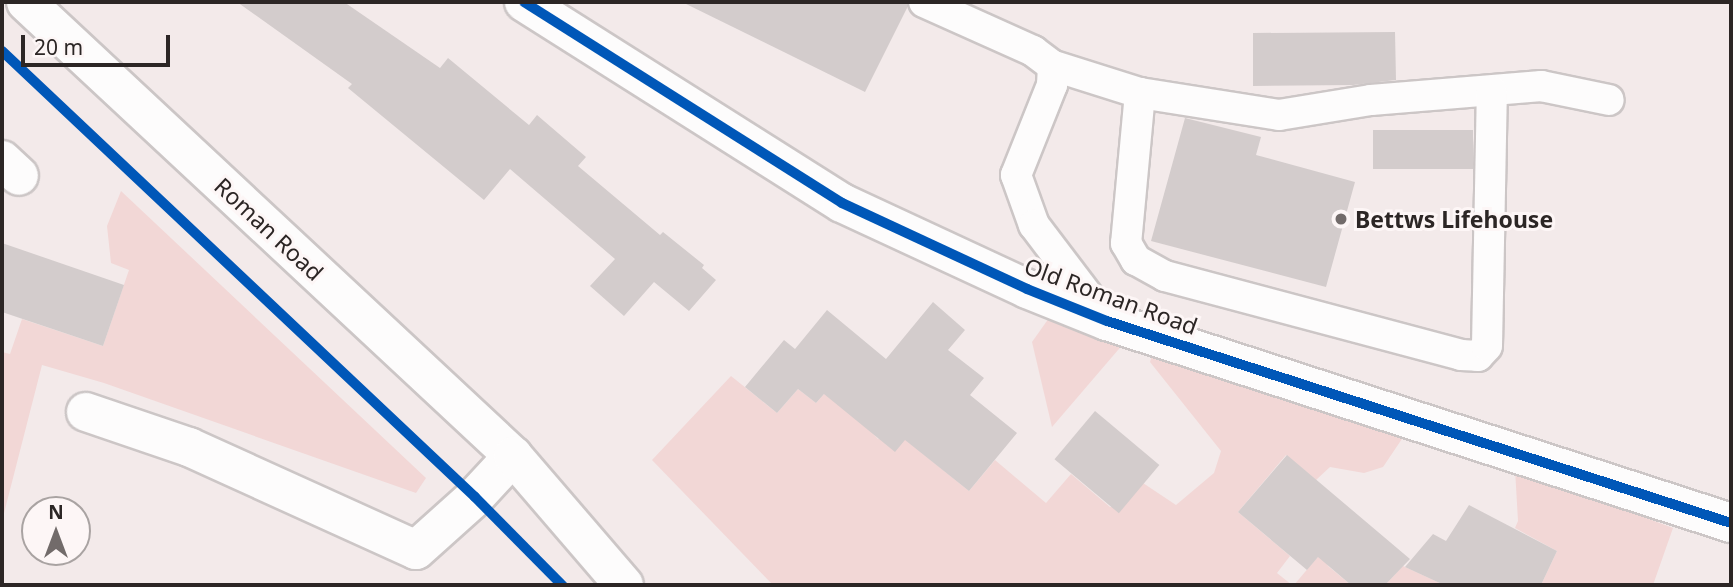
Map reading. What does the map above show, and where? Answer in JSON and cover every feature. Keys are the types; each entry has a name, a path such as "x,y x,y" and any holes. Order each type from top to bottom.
{"street":[{"name":"Roman Road","path":"26,2 513,457 624,585"},
{"name":"Old Roman Road","path":"524,2 842,203 1027,289 1107,321 1731,523"},
{"path":"86,412 188,447 416,550 475,497 513,457"}],"lane":[{"path":"925,2 1033,51 1051,65 1140,93 1279,116 1371,100 1541,86 1609,100"},
{"path":"1051,65 1052,85 1016,175 1034,225 1107,321"},
{"path":"1140,93 1126,243 1136,260 1164,276 1461,355 1478,356 1487,346 1488,333 1492,90"}],"shaded area":[{"path":"121,191 426,478 416,493 104,383 42,365 2,521 2,352 10,354 22,319 103,346 129,270 111,263 107,226"},
{"path":"1049,318 1124,343 1052,427 1032,342"},
{"path":"1153,352 1406,433 1383,467 1364,473 1330,467 1316,480 1286,455 1238,512 1290,556 1277,573 1292,585 773,585 652,460 731,376 777,413 798,389 816,403 830,387 878,439 890,427 969,491 995,460 1046,503 1071,474 1110,507 1123,506 1143,483 1176,505 1214,473 1221,451 1150,362"},
{"path":"1515,469 1673,528 1653,585 1541,585 1557,551 1515,528 1518,521"},
{"path":"1321,553 1328,566 1351,585 1294,585"},
{"path":"1403,566 1444,585 1385,585"}],"building":[{"path":"237,2 344,2 440,68 448,58 529,125 537,115 586,157 578,166 660,235 663,232 704,265 702,268 716,280 689,311 654,282 624,316 590,286 615,259 510,169 484,200 348,88 352,84"},
{"path":"682,2 907,2 908,6 865,92"},
{"path":"1395,32 1396,80 1353,85 1253,86 1253,33"},
{"path":"1185,118 1261,137 1256,155 1355,182 1326,287 1151,241"},
{"path":"1373,130 1473,130 1473,169 1373,169"},
{"path":"2,243 124,285 103,346 2,312"},
{"path":"933,302 965,330 948,350 984,378 970,395 1017,433 969,491 905,440 895,452 824,394 816,403 798,389 777,413 745,387 784,340 795,349 827,310 886,359"},
{"path":"1095,411 1159,465 1119,513 1055,459"},
{"path":"1287,455 1410,559 1385,585 1351,585 1318,557 1307,570 1238,512"},
{"path":"1469,505 1557,551 1541,585 1444,585 1405,567 1433,534 1446,541"}],"cycle path":[{"path":"524,2 842,203 1027,289 1107,321 1731,523"},
{"path":"2,51 475,497 562,585"}],"place":[{"name":"Bettws Lifehouse","path":"1341,219"}]}
